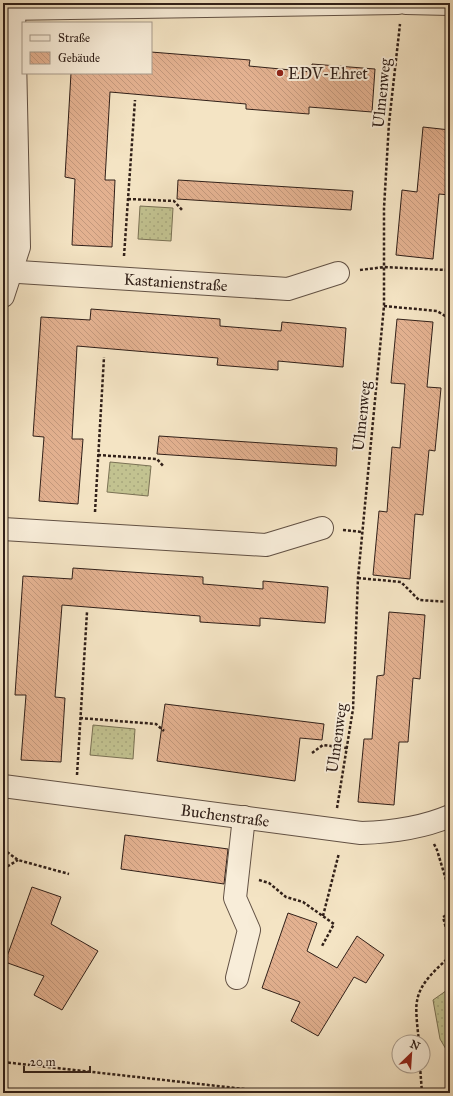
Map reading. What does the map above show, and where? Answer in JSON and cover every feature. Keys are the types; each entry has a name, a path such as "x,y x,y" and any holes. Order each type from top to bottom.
{"street":[{"path":"3,296 7,272 19,247 9,9 402,8 450,4"},
{"name":"Kastanienstraße","path":"7,272 288,289 338,273"},
{"path":"3,529 266,545 322,528"},
{"name":"Buchenstraße","path":"3,786 361,833 388,832 449,818"},
{"path":"237,978 249,930 235,898 244,818"}],"path":[{"name":"Ulmenweg","path":"323,916 339,830 347,748 353,709 358,578 384,306 384,208 389,123 402,8"},
{"path":"123,279 134,100"},
{"path":"128,199 174,201 182,210"},
{"path":"384,267 446,270 449,226 450,227"},
{"path":"384,306 437,311 450,319"},
{"path":"93,535 104,357"},
{"path":"98,455 157,459 164,468"},
{"path":"358,578 401,582 419,600 450,602"},
{"path":"75,795 87,612"},
{"path":"80,718 156,724 164,731"},
{"path":"312,752 322,745 347,748"},
{"path":"423,824 437,850 450,893"},
{"path":"3,849 18,860 69,874"},
{"path":"3,869 18,860"},
{"path":"238,874 269,883 286,897 304,902 334,924 322,946"},
{"path":"450,913 443,917 450,943"},
{"path":"419,1034 417,1001 423,986 430,975 450,956"},
{"path":"3,1062 280,1093"},
{"path":"421,1074 422,1093"}],"green space":[{"path":"140,206 173,208 171,241 138,239"},
{"path":"110,462 151,466 148,496 107,492"},
{"path":"93,725 135,729 133,759 90,755"},
{"path":"450,988 450,1056 440,1039 433,1000"}],"building":[{"path":"152,52 250,60 249,66 312,72 312,64 375,69 372,112 309,107 309,114 246,109 246,104 110,92 105,180 115,180 112,247 72,245 75,179 65,177 71,74 152,74"},
{"path":"423,127 450,130 450,195 439,194 433,259 396,255 402,190 417,192"},
{"path":"178,180 353,191 351,210 177,199"},
{"path":"91,309 220,319 220,326 281,331 282,322 346,328 343,367 278,361 278,370 217,365 218,358 77,346 72,439 83,439 78,504 39,501 44,437 33,436 41,317 90,320"},
{"path":"397,319 433,322 427,387 441,388 435,451 429,450 423,515 415,514 410,579 373,575 379,511 387,512 392,447 400,448 405,384 391,383"},
{"path":"159,436 337,448 336,466 157,454"},
{"path":"73,568 203,577 203,584 263,589 263,581 328,587 325,623 260,618 260,626 200,622 200,616 62,605 55,697 65,698 61,762 21,760 26,695 15,695 23,576 72,579"},
{"path":"389,612 425,615 420,679 413,678 408,742 399,742 394,805 358,802 364,739 372,739 377,676 384,675"},
{"path":"165,704 324,724 322,740 300,738 295,781 157,761"},
{"path":"125,835 228,849 224,884 121,869"},
{"path":"32,887 61,897 51,924 98,951 62,1010 34,995 44,976 5,962"},
{"path":"288,913 317,923 307,951 337,968 357,936 384,955 366,983 354,977 318,1036 291,1021 300,1002 262,988"}],"place":[{"name":"EDV-Ehret","path":"280,73"}]}
